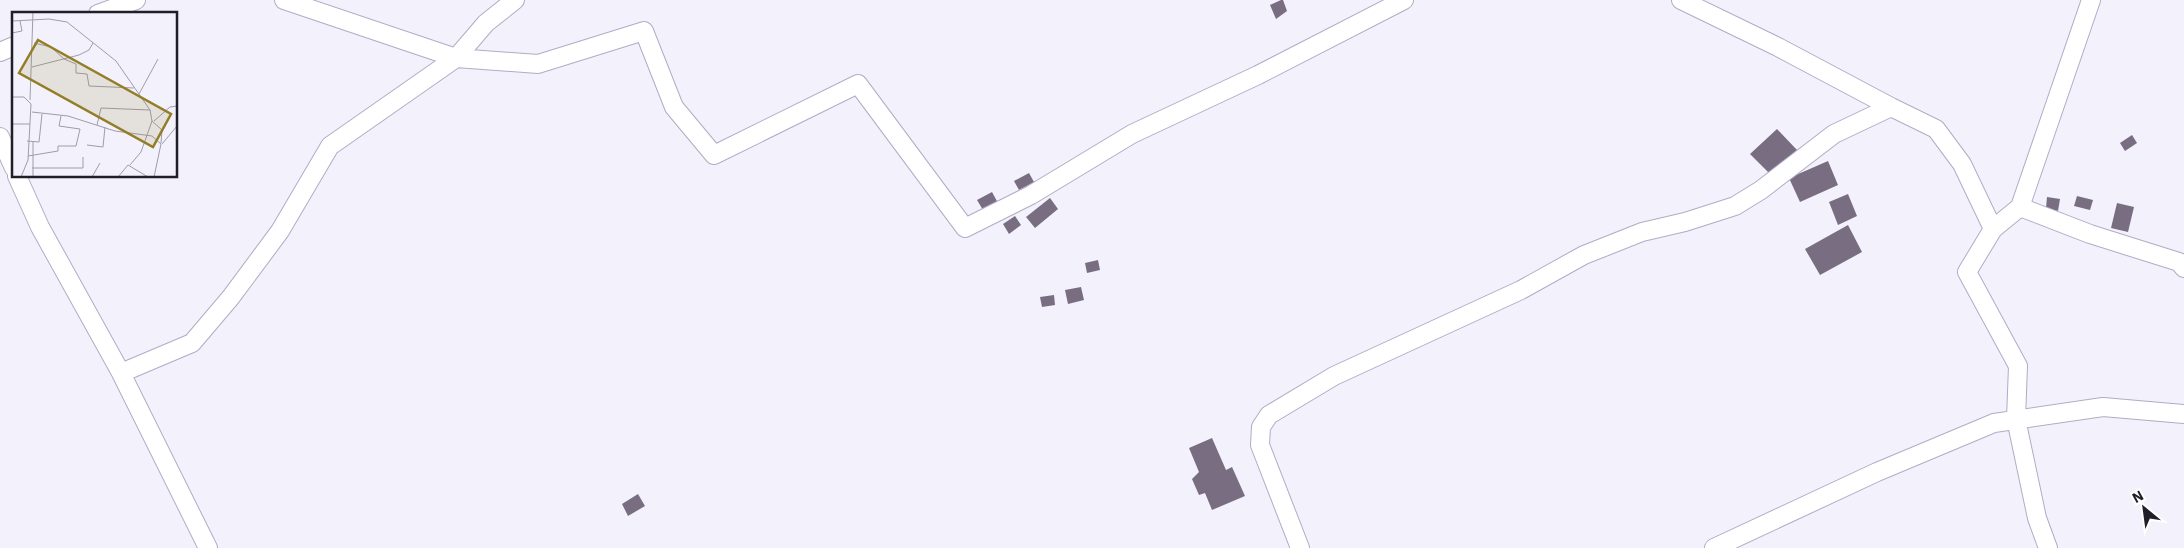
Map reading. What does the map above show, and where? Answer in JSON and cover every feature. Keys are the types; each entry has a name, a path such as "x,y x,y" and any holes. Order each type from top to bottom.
{"street":[{"path":"103,12 136,0"},
{"path":"284,0 456,58 538,64 644,31 674,107 714,155 858,84 965,228 1031,195 1132,134 1258,75 1404,0"},
{"path":"121,373 192,343 231,297 280,232 330,146 456,58 486,23 515,0"},
{"path":"1681,0 1778,47 1936,129 1962,164 1993,229"},
{"path":"2048,548 2037,518 2016,419 2018,366 1967,272 1993,229 2020,207 2091,0"},
{"path":"0,52 12,47"},
{"path":"1300,548 1260,445 1261,427 1269,415 1334,376 1521,290 1584,254 1642,232 1686,222 1735,206 1761,190 1834,134 1891,107"},
{"path":"0,137 12,164"},
{"path":"18,178 40,227 121,373 208,548"},
{"path":"2020,207 2090,234 2179,262 2184,268"},
{"path":"1714,548 1877,472 1994,422 2103,407 2184,414"}],"building":[{"path":"1283,0 1287,11 1276,19 1270,5"},
{"path":"1777,129 1797,150 1771,175 1750,154"},
{"path":"2132,135 2137,143 2125,151 2120,143"},
{"path":"1828,161 1838,185 1800,202 1789,178"},
{"path":"1029,173 1034,182 1019,190 1014,181"},
{"path":"992,192 998,203 983,210 977,200"},
{"path":"1848,194 1857,216 1838,225 1829,202"},
{"path":"2077,196 2093,200 2090,210 2074,206"},
{"path":"2047,197 2060,199 2058,211 2046,208"},
{"path":"1050,198 1058,209 1035,228 1026,217"},
{"path":"2117,203 2134,207 2128,232 2111,228"},
{"path":"1015,216 1021,225 1009,234 1003,224"},
{"path":"1848,225 1862,252 1820,275 1805,249"},
{"path":"1098,260 1100,270 1087,273 1085,263"},
{"path":"1081,287 1084,300 1068,304 1065,290"},
{"path":"1054,295 1055,305 1042,307 1040,297"},
{"path":"1212,438 1226,470 1232,467 1245,496 1212,510 1205,493 1199,495 1192,479 1199,472 1189,448"},
{"path":"638,494 645,506 628,516 622,504"}]}
